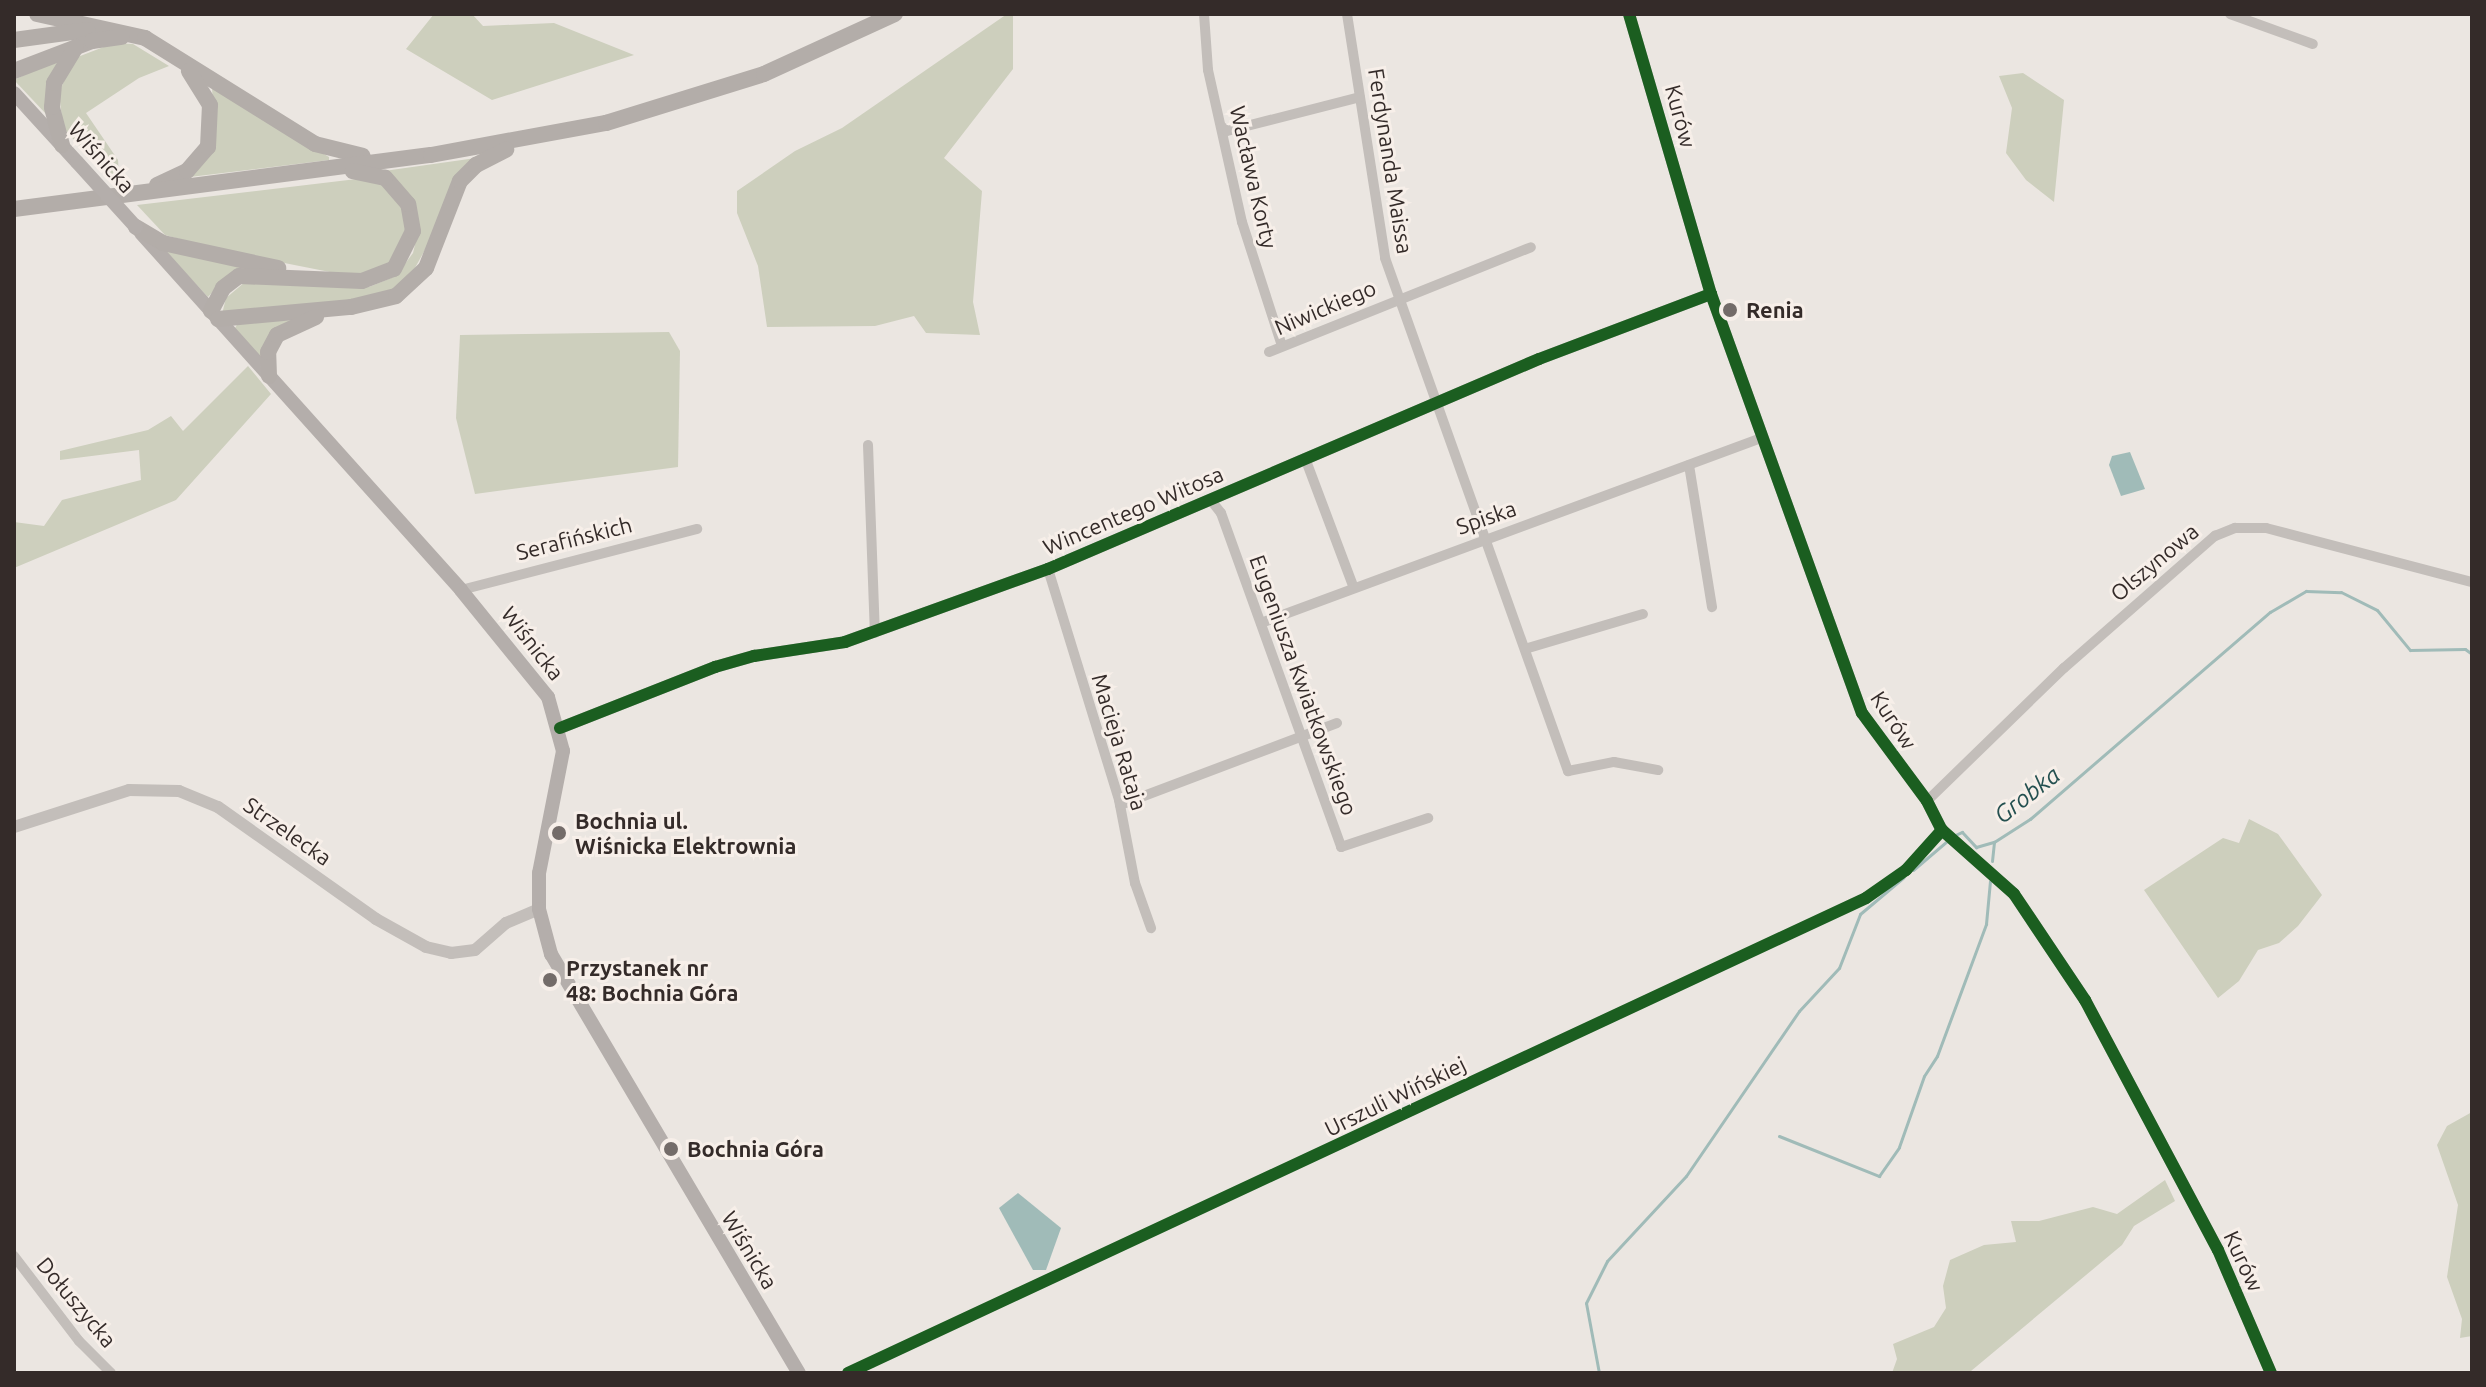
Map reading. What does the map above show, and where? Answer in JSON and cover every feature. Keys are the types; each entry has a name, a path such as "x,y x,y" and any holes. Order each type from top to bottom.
{"main road":[{"path":"37,14 145,38 329,151 401,159"},
{"path":"14,209 401,159 537,138 715,92 842,42 895,14"},
{"path":"14,40 109,29"},
{"path":"14,71 109,37 128,38 189,71 204,90 212,118 208,147 187,171 133,194"},
{"path":"62,145 52,107 54,83 77,46"},
{"name":"Wiśnicka","path":"14,93 461,590 548,697 560,728 560,783 541,852 539,909 551,954 799,1373"},
{"path":"311,170 355,171 385,178 403,194 413,221 406,251 385,275 362,281 239,276 223,288 215,315 351,307 384,301 408,288 426,268 449,201 467,173 485,159 537,138"},
{"path":"136,227 163,243 322,278"},
{"path":"269,376 268,352 285,328 351,307"}],"street":[{"name":"Wacława Korty","path":"1204,14 1208,70 1242,222 1282,346"},
{"name":"Ferdynanda Maissa","path":"1347,14 1385,258 1434,404 1568,771 1614,762 1658,770"},
{"name":"Kurów","path":"1629,14 1711,294 1862,713 1927,801 1946,835 2014,894 2105,1033 2218,1250 2271,1373"},
{"path":"2230,14 2313,44"},
{"path":"1222,127 1227,131 1360,97"},
{"name":"Niwickiego","path":"1269,352 1398,296 1531,247"},
{"name":"Wincentego Witosa","path":"560,728 715,667 875,633 1048,569 1434,404 1711,294"},
{"name":"Spiska","path":"1261,623 1353,586 1761,438"},
{"path":"868,445 875,633"},
{"path":"1305,458 1353,586"},
{"path":"1689,465 1712,607"},
{"name":"Eugeniusza Kwiatkowskiego","path":"1210,499 1221,513 1341,847 1428,818"},
{"name":"Olszynowa","path":"1927,801 2074,659 2215,536 2235,528 2266,528 2472,582"},
{"name":"Serafińskich","path":"461,590 697,529"},
{"name":"Macieja Rataja","path":"1048,569 1120,805 1135,883 1151,928"},
{"path":"1525,649 1606,621 1643,614"},
{"path":"1120,805 1337,723"},
{"name":"Strzelecka","path":"14,827 129,790 179,791 229,813 376,919 426,947 451,953 475,950 517,916 539,909"},
{"name":"Urszuli Wińskiej","path":"848,1373 1866,898 1886,887 1946,835"},
{"name":"Dołuszycka","path":"14,1256 79,1341 111,1373"}],"green space":[{"path":"434,14 472,14 483,26 554,23 634,55 492,100 406,49"},
{"path":"1007,14 1013,14 1013,69 944,158 982,191 973,302 980,335 926,333 914,316 875,326 767,327 758,266 737,213 737,191 795,151 842,128"},
{"path":"114,43 133,44 169,66 139,78 86,113 118,160 119,175 113,181 63,128 59,92 75,58"},
{"path":"65,56 47,115 14,80"},
{"path":"2023,73 2064,100 2054,202 2026,180 2006,153 2012,108 1999,76"},
{"path":"212,87 329,157 329,160 190,177 215,142"},
{"path":"476,158 406,284 376,298 222,314 226,298 245,282 369,287 396,276 413,253 419,228 384,171"},
{"path":"365,178 381,184 402,205 408,226 384,272 340,274 219,250 165,235 137,205"},
{"path":"163,249 288,273 225,278 208,297"},
{"path":"293,320 262,360 235,328 238,323"},
{"path":"669,332 680,351 678,467 475,494 456,418 460,335"},
{"path":"248,366 271,394 176,500 14,568 14,522 44,526 62,500 141,480 139,450 60,460 60,451 148,430 171,416 183,431"},
{"path":"2249,819 2278,834 2322,895 2298,926 2279,943 2258,950 2239,981 2218,998 2144,890 2223,838 2239,843"},
{"path":"2472,1112 2472,1336 2460,1338 2462,1319 2447,1277 2458,1205 2437,1145 2447,1126"},
{"path":"2165,1180 2175,1201 2134,1226 2122,1245 1971,1371 1892,1373 1897,1359 1893,1344 1934,1327 1946,1308 1943,1286 1950,1260 1984,1245 2016,1242 2011,1221 2039,1221 2093,1207 2117,1214"}],"water":[{"path":"2130,452 2145,489 2121,496 2109,465 2112,456"},
{"path":"1018,1193 1061,1228 1046,1270 1033,1270 999,1208"}],"waterway":[{"name":"Grobka","path":"1953,836 1962,832 1976,847 1994,842 2030,819 2270,612 2306,591 2341,592 2377,610 2410,650 2465,649 2472,654"},
{"name":"Grobka","path":"1913,870 1947,841"},
{"path":"1992,861 1994,842"},
{"name":"Grobka","path":"1599,1373 1586,1303 1607,1261 1686,1176 1799,1011 1839,968 1860,914 1904,877"},
{"path":"1779,1136 1879,1176 1899,1147 1924,1076 1937,1056 1986,924 1990,881"}],"cycle path":[{"path":"1629,14 1711,294 1862,713 1927,801 1942,830 2014,894 2085,1000 2218,1250 2271,1373"},
{"path":"560,728 715,667 754,656 845,642 1048,569 1539,359 1711,294"},
{"path":"848,1373 1866,898 1906,870 1942,830"}],"place":[{"name":"Renia","path":"1730,310"},
{"name":"Bochnia ul. Wiśnicka Elektrownia","path":"559,833"},
{"name":"Przystanek nr 48: Bochnia Góra","path":"550,980"},
{"name":"Bochnia Góra","path":"671,1149"}]}
